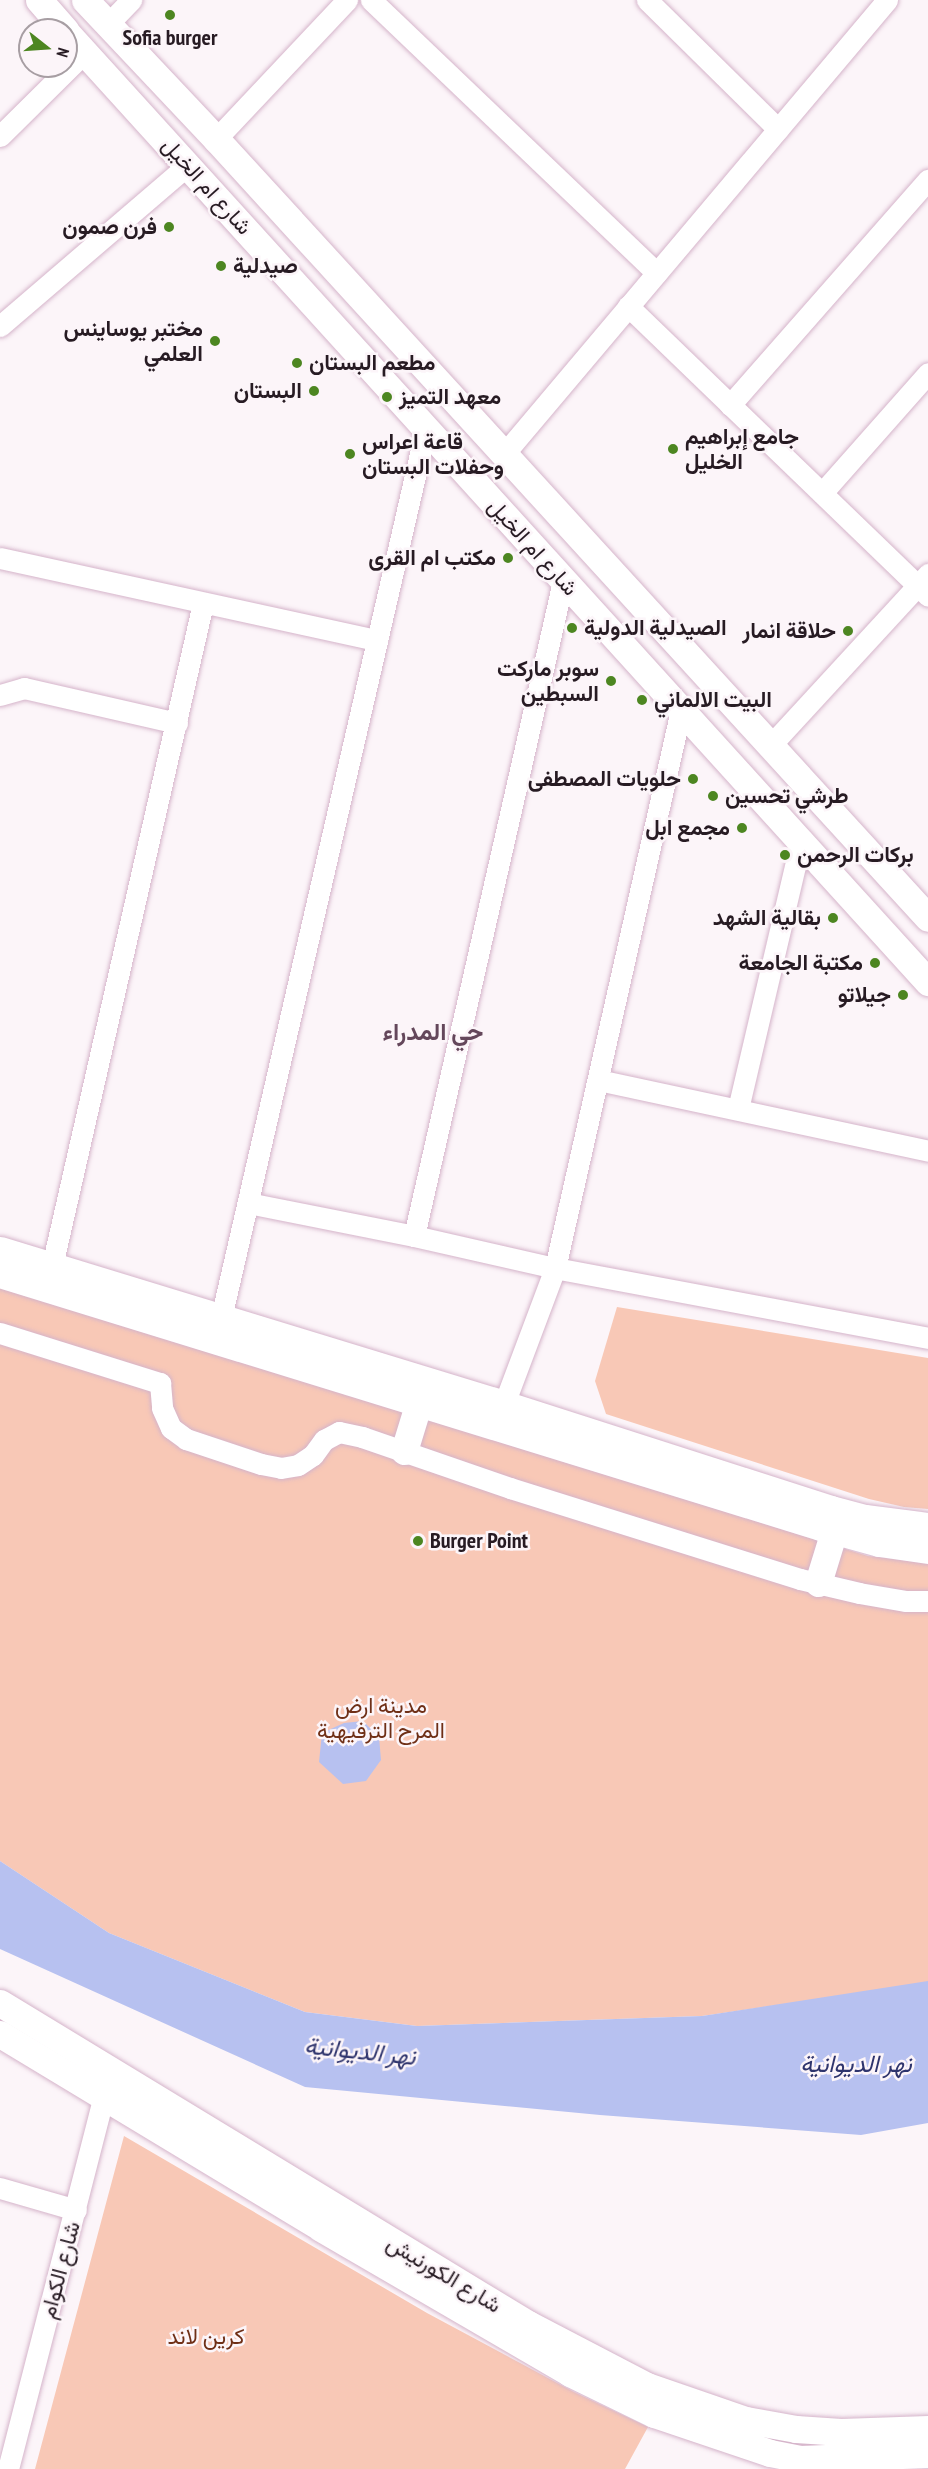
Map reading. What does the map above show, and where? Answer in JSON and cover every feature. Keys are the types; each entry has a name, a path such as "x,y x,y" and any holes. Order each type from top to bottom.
{"main road":[{"name":"شارع ام الخيل","path":"85,0 216,139 928,918"},
{"name":"شارع ام الخيل","path":"42,1 55,18"},
{"name":"شارع ام الخيل","path":"78,46 928,982"},
{"path":"0,1250 504,1404 831,1509 866,1518 928,1526"},
{"path":"0,1274 834,1531 879,1543 928,1550"},
{"path":"404,1451 419,1402"},
{"path":"818,1583 834,1531"},
{"name":"شارع الكورنيش","path":"0,2003 107,2084 560,2368 654,2414 770,2453 800,2459 928,2454"},
{"name":"شارع الكورنيش","path":"0,2034 107,2084 528,2324 647,2386 746,2420 796,2429 841,2432 928,2429"}],"street":[{"path":"107,25 131,0"},
{"path":"216,139 347,0"},
{"path":"371,0 657,273"},
{"path":"647,0 778,129"},
{"path":"504,454 887,0"},
{"path":"0,136 84,53"},
{"path":"0,326 188,165"},
{"path":"730,405 928,180"},
{"path":"628,306 822,493 924,585 770,746"},
{"path":"822,493 928,373"},
{"path":"221,1318 426,428"},
{"path":"0,558 377,640"},
{"path":"414,1236 563,581"},
{"path":"52,1266 177,723 202,603"},
{"path":"0,695 14,689 24,688 177,723"},
{"path":"504,1404 555,1268 681,710"},
{"path":"738,1109 801,840"},
{"path":"598,1080 928,1151"},
{"path":"248,1203 414,1236 555,1268 928,1338"},
{"path":"0,1332 160,1383 162,1408 171,1428 186,1439 261,1464 281,1468 298,1465 313,1455 324,1440 339,1432 362,1437 521,1491 818,1583 906,1601 928,1601"},
{"name":"شارع الكوام","path":"8,2469 107,2084"},
{"path":"0,2188 76,2210"}],"green space":[{"name":"مدينة ارض المرح الترفيهية","path":"0,1287 868,1556 928,1563 928,1983 702,2016 417,2026 305,2012 109,1933 0,1861"},
{"path":"617,1307 928,1358 928,1509 904,1507 869,1499 606,1414 595,1381"},
{"name":"كرين لاند","path":"124,2136 427,2313 574,2392 648,2427 625,2469 35,2469"}],"water":[{"path":"363,1721 379,1737 381,1760 366,1781 343,1784 319,1762 322,1733 344,1723"},
{"name":"نهر الديوانية","path":"0,1861 109,1933 305,2012 417,2026 702,2016 928,1981 928,2123 861,2135 600,2115 305,2087 0,1949"}],"place":[{"name":"Sofia burger","path":"170,15"},
{"name":"فرن صمون","path":"169,227"},
{"name":"صيدلية","path":"221,266"},
{"name":"مختبر يوساينس العلمي","path":"215,341"},
{"name":"مطعم البستان","path":"297,363"},
{"name":"البستان","path":"314,391"},
{"name":"معهد التميز","path":"387,397"},
{"name":"جامع إبراهيم الخليل","path":"673,449"},
{"name":"قاعة اعراس وحفلات البستان","path":"350,454"},
{"name":"مكتب ام القرى","path":"508,558"},
{"name":"الصيدلية الدولية","path":"572,628"},
{"name":"حلاقة انمار","path":"848,631"},
{"name":"سوبر ماركت السبطين","path":"611,681"},
{"name":"البيت الالماني","path":"642,700"},
{"name":"حلويات المصطفى","path":"693,779"},
{"name":"طرشي تحسين","path":"713,796"},
{"name":"مجمع ابل","path":"742,828"},
{"name":"بركات الرحمن","path":"785,855"},
{"name":"بقالية الشهد","path":"833,918"},
{"name":"مكتبة الجامعة","path":"875,963"},
{"name":"جيلاتو","path":"903,995"},
{"name":"Burger Point","path":"418,1541"}],"district":[{"name":"حي المدراء","path":"433,1032"}]}
